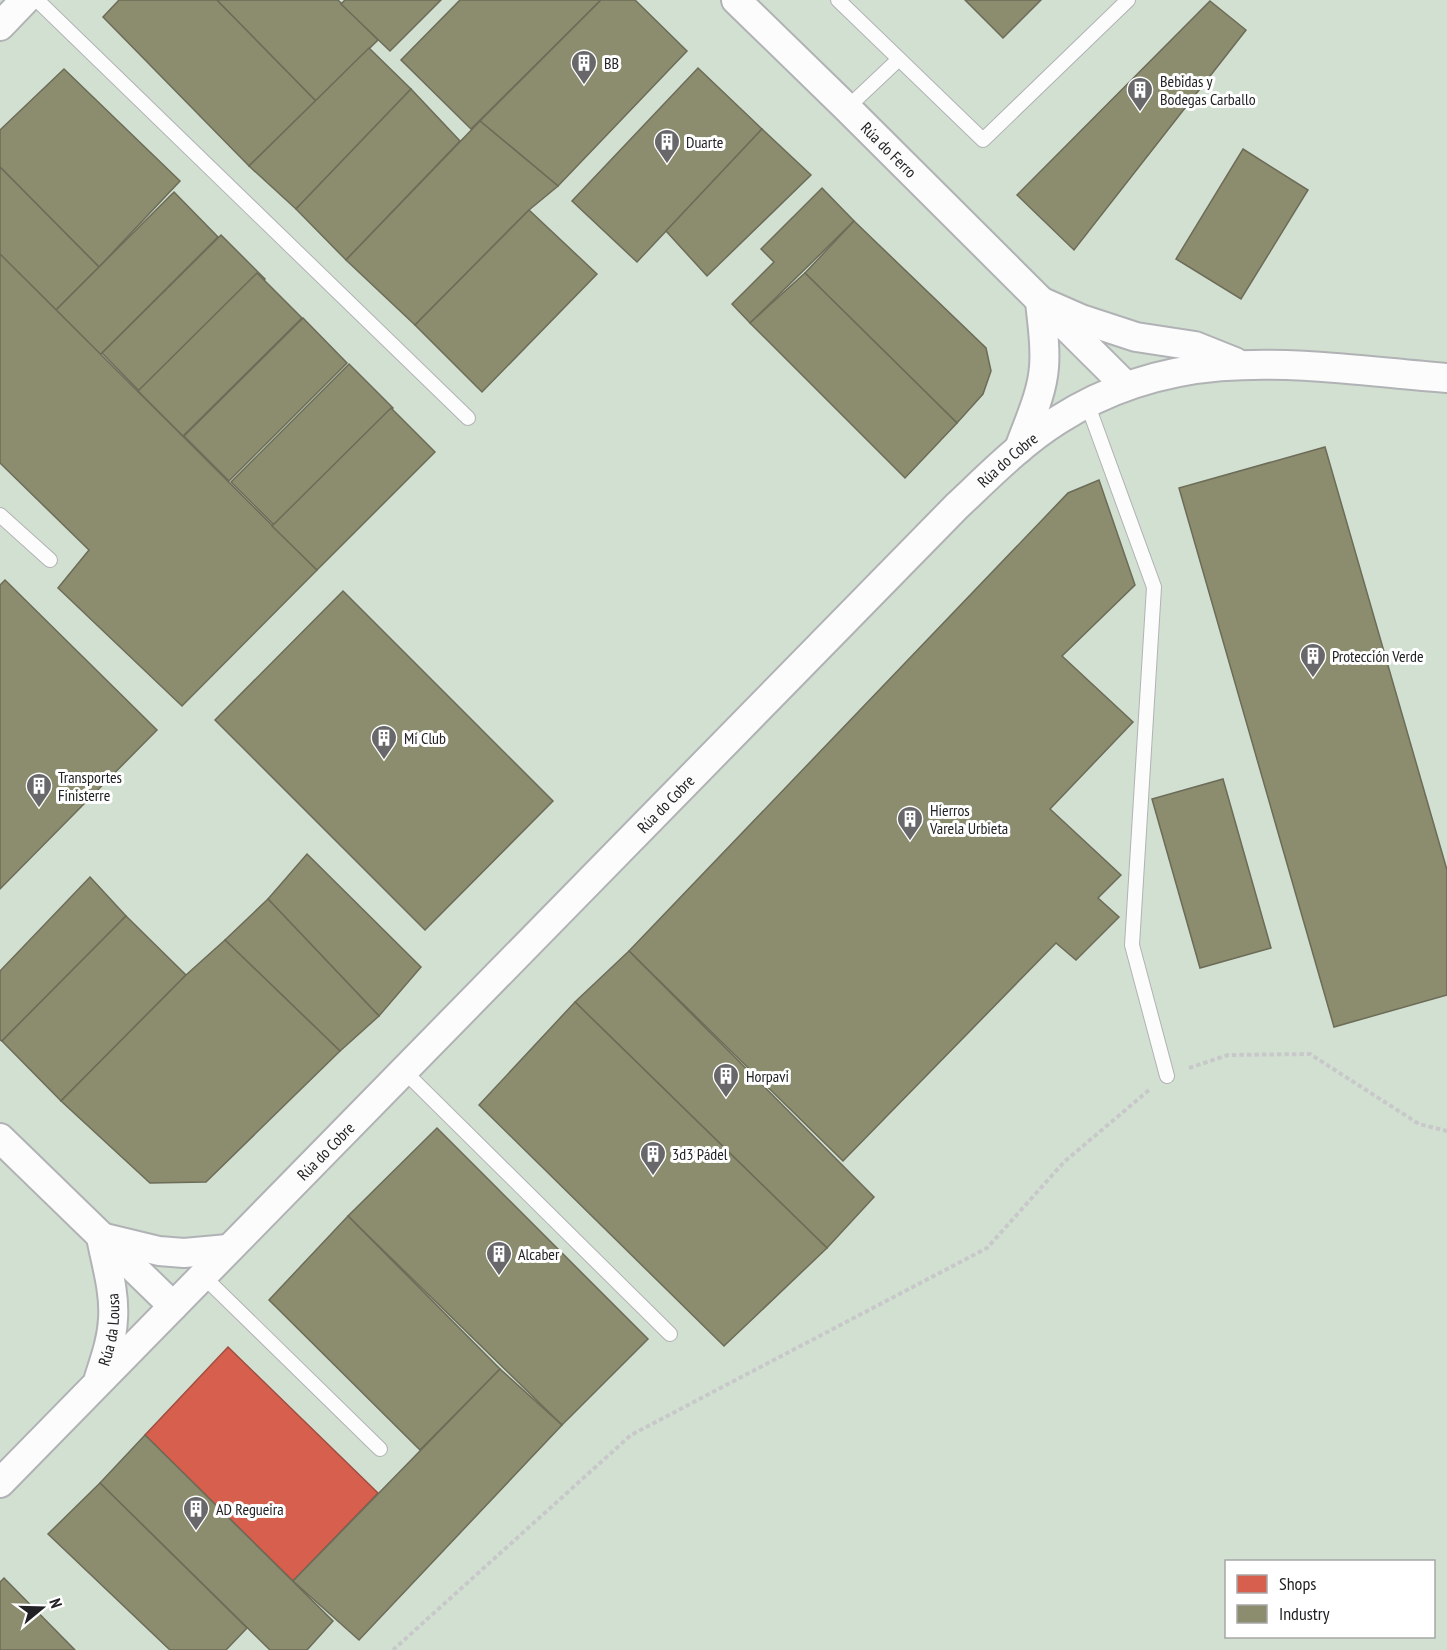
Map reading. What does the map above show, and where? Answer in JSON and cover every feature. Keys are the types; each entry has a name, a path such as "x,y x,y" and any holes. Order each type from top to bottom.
{"street":[{"path":"0,26 25,0"},
{"name":"Rúa do Ferro","path":"736,0 848,108 1126,386"},
{"path":"1019,449 1039,393 1044,369 1040,301"},
{"name":"Rúa do Ferro","path":"1040,301 1081,319 1136,337 1195,346 1240,364"},
{"name":"Rúa do Cobre","path":"0,1483 957,506 1019,449 1057,421 1087,403 1156,376 1194,368 1240,364 1447,378"},
{"path":"0,1138 173,1306"},
{"path":"101,1237 176,1253 228,1249"},
{"name":"Rúa da Lousa","path":"96,1385 109,1346 113,1319 111,1287 101,1237"}],"lane":[{"path":"37,0 468,418"},
{"path":"838,0 983,140 1128,0"},
{"path":"848,108 899,59"},
{"path":"1087,403 1154,587 1132,945 1167,1076"},
{"path":"0,515 50,560"},
{"path":"405,1072 670,1334"},
{"path":"202,1275 380,1449"}],"path":[{"path":"393,1650 631,1435 987,1248 1064,1162 1167,1076 1228,1055 1310,1054 1419,1124 1447,1131"}],"green space":[{"path":"0,0 1447,0 1447,1650 0,1650"}],"building: Shops":[{"path":"228,1347 378,1493 293,1581 145,1435"}],"building: Industry":[{"path":"119,0 217,0 316,101 249,166 103,17"},
{"path":"217,0 338,0 378,40 316,101"},
{"path":"345,0 441,0 390,51 341,4"},
{"path":"460,0 601,0 471,129 401,60"},
{"name":"BB","path":"601,0 635,0 687,51 558,186 480,121"},
{"path":"965,0 1041,0 1003,38"},
{"name":"Bebidas y Bodegas Carballo","path":"1210,1 1246,30 1074,250 1017,195"},
{"path":"369,48 411,89 296,209 249,166"},
{"name":"Duarte","path":"698,68 762,129 637,262 572,201"},
{"path":"64,69 180,181 99,267 0,167 0,130"},
{"path":"411,89 460,141 346,260 296,209"},
{"path":"480,121 558,186 529,210 415,325 346,260"},
{"path":"762,129 811,175 707,276 666,231"},
{"path":"1243,149 1308,190 1241,299 1176,259"},
{"path":"0,167 99,267 56,310 0,255"},
{"path":"822,188 854,221 750,323 732,304 774,262 761,249"},
{"path":"174,192 218,237 100,355 56,310"},
{"path":"529,210 597,274 482,392 415,325"},
{"path":"854,221 986,348 991,371 983,394 957,423 805,273"},
{"path":"221,235 265,279 146,398 102,353"},
{"path":"0,254 317,570 182,706 58,588 89,550 0,463"},
{"path":"257,273 302,318 183,436 138,391"},
{"path":"805,273 957,423 905,478 750,323"},
{"path":"303,318 347,363 229,481 184,436"},
{"path":"349,364 393,408 275,526 231,482"},
{"path":"391,408 435,452 317,570 272,526"},
{"name":"Protección Verde","path":"1325,447 1447,870 1447,995 1334,1027 1179,488"},
{"name":"Hierros Varela Urbieta","path":"1099,480 1135,585 1062,656 1133,722 1050,809 1121,875 1098,898 1119,917 1076,960 1056,943 843,1161 629,951 1068,493"},
{"name":"Transportes Finisterre","path":"5,580 157,730 0,889 0,585"},
{"name":"Mi Club","path":"343,591 553,801 425,930 215,720"},
{"path":"1223,779 1271,948 1200,968 1152,799"},
{"path":"307,854 421,967 379,1016 268,899"},
{"path":"90,877 126,916 2,1041 0,1040 0,971"},
{"path":"268,899 379,1016 340,1051 225,940"},
{"path":"126,916 186,975 61,1101 2,1041"},
{"path":"225,940 340,1051 206,1182 150,1183 61,1101 186,975"},
{"name":"Horpavi","path":"629,951 874,1197 827,1248 575,1002"},
{"name":"3d3 Pádel","path":"575,1002 827,1248 724,1346 479,1105"},
{"name":"Alcaber","path":"437,1128 648,1339 562,1425 348,1216"},
{"path":"348,1216 500,1369 420,1450 269,1300"},
{"path":"500,1369 562,1425 359,1640 293,1581"},
{"name":"AD Regueira","path":"145,1435 333,1621 307,1650 270,1650 100,1483"},
{"path":"100,1483 247,1628 226,1650 170,1650 48,1534"},
{"path":"4,1578 75,1650 0,1650 0,1582"}],"place":[{"name":"BB","path":"584,86"},
{"name":"Bebidas y Bodegas Carballo","path":"1140,113"},
{"name":"Duarte","path":"667,165"},
{"name":"Protección Verde","path":"1313,679"},
{"name":"Mi Club","path":"384,761"},
{"name":"Transportes Finisterre","path":"39,809"},
{"name":"Hierros Varela Urbieta","path":"910,842"},
{"name":"Horpavi","path":"726,1099"},
{"name":"3d3 Pádel","path":"653,1177"},
{"name":"Alcaber","path":"499,1277"},
{"name":"AD Regueira","path":"196,1532"}]}
